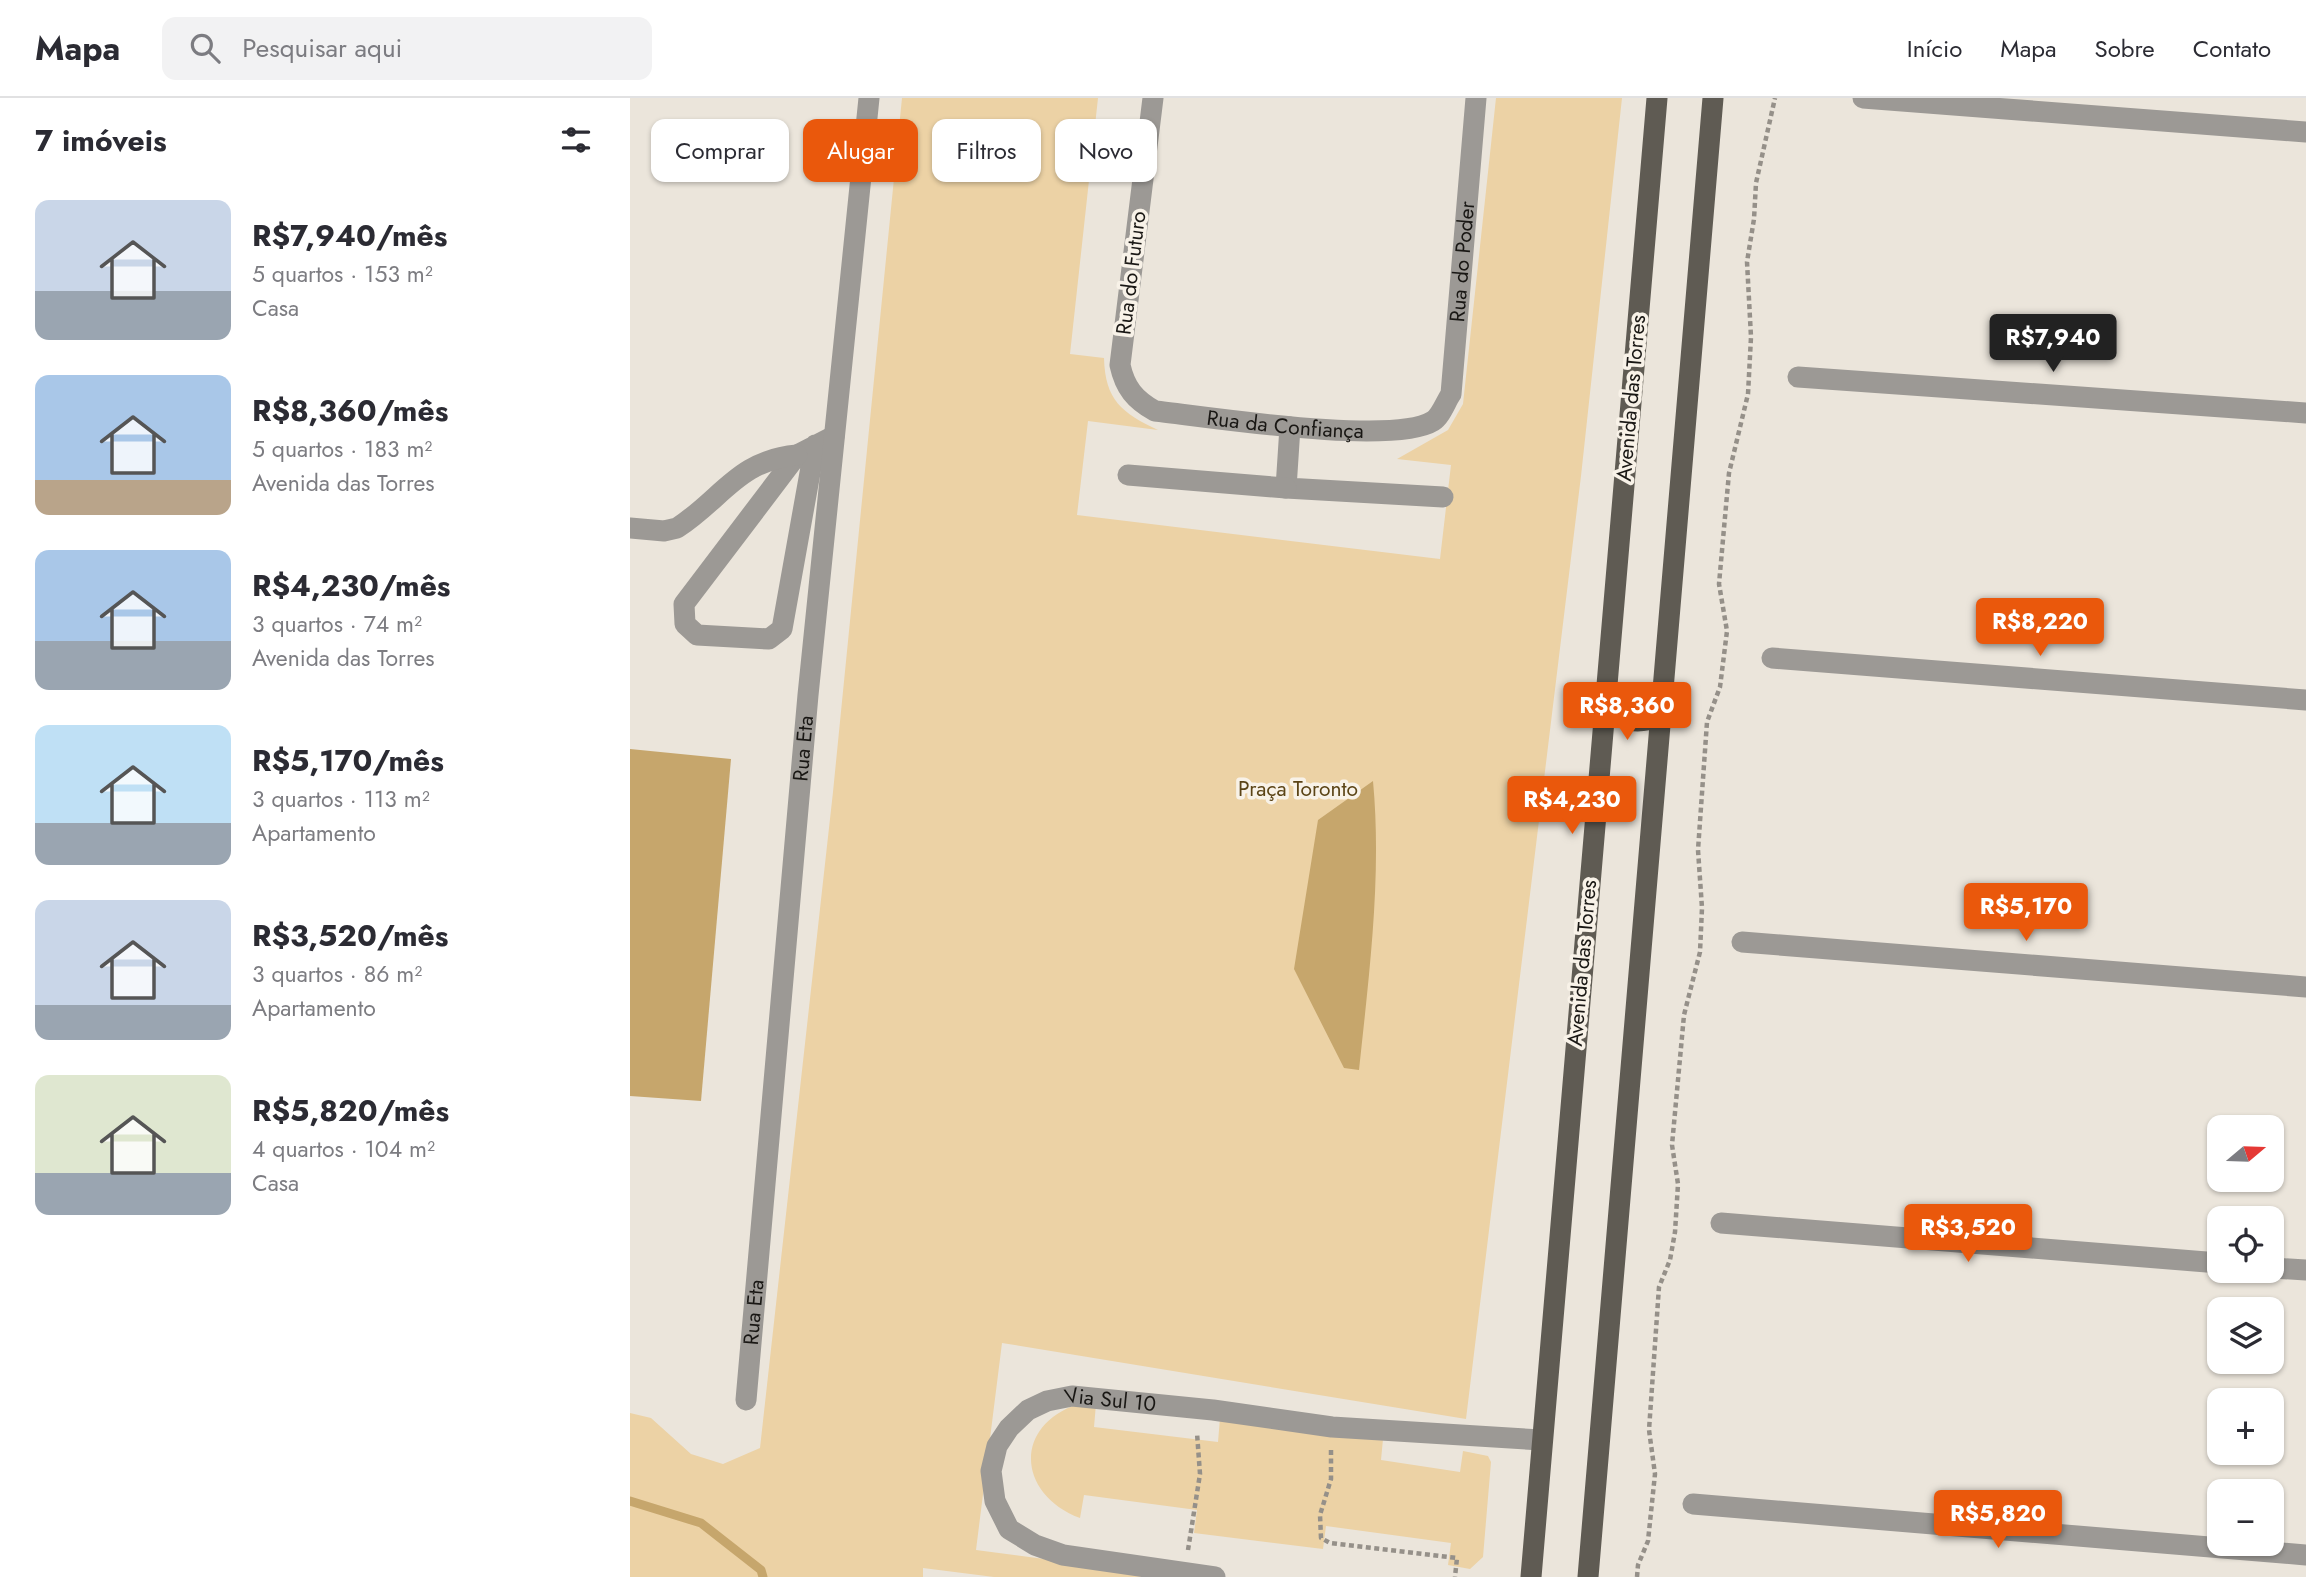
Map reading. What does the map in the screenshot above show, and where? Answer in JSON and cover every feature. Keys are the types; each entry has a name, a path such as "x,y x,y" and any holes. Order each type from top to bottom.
{"main road":[{"name":"Avenida das Torres","path":"1531,1577 1657,98"},
{"path":"1588,1577 1713,98"},
{"path":"1605,705 1616,716 1633,722 1661,716"}],"street":[{"name":"Rua Eta","path":"746,1400 815,445 869,98"},
{"name":"Rua do Futuro","path":"1138,402 1124,382 1120,365 1153,98"},
{"name":"Rua do Poder","path":"1435,420 1451,394 1476,98"},
{"path":"1863,98 2306,132"},
{"path":"1798,377 2306,412"},
{"name":"Rua da Confiança","path":"1138,402 1155,411 1290,427 1401,432 1435,420"},
{"path":"1286,488 1290,427"},
{"path":"815,445 782,629 769,639 697,635 685,624 684,604 815,445"},
{"path":"630,528 664,531 677,528 751,466 815,445"},
{"path":"1128,475 1443,497"},
{"path":"1772,658 2306,700"},
{"path":"1742,942 2306,987"},
{"path":"1721,1223 2207,1262"},
{"path":"2284,1269 2306,1270"},
{"name":"Via Sul 10","path":"1214,1577 1063,1555 1035,1545 1009,1529 995,1501 990,1471 997,1446 1009,1428 1028,1410 1046,1401 1072,1396 1196,1408 1332,1427 1541,1440"},
{"path":"1693,1504 2306,1555"}],"path":[{"path":"1637,1577 1638,1565 1648,1541 1655,1474 1649,1430 1659,1287 1670,1260 1675,1232 1678,1184 1672,1145 1684,1015 1700,952 1702,908 1698,850 1707,722 1720,687 1727,631 1719,584 1725,517 1730,473 1748,394 1751,337 1747,262 1756,183 1775,98"},
{"path":"1186,1573 1200,1474 1196,1408"},
{"path":"1332,1427 1331,1479 1320,1515 1321,1538 1344,1545 1457,1558 1455,1577"}],"green space":[{"name":"Praça Toronto","path":"902,98 1098,98 1096,119 1055,119 1055,182 1089,182 1070,354 1104,358 1108,385 1118,403 1125,411 1158,430 1088,421 1077,515 1440,559 1451,465 1397,459 1448,430 1463,404 1496,98 1622,98 1581,476 1466,1419 1002,1343 976,1550 1181,1577 994,1577 923,1568 923,1577 630,1577 630,1413 651,1418 691,1454 723,1464 760,1448 833,792 894,182 918,182 918,119 900,119"},
{"path":"1078,1404 1096,1404 1094,1427 1218,1442 1220,1418 1383,1439 1381,1460 1460,1472 1463,1451 1488,1456 1491,1462 1483,1557 1470,1569 1448,1565 1451,1543 1326,1526 1323,1549 1194,1533 1197,1510 1084,1495 1080,1518 1059,1507 1044,1493 1035,1477 1031,1460 1033,1443 1042,1428 1057,1414"}],"shaded area":[{"path":"630,749 731,759 701,1101 630,1096"},
{"path":"1373,781 1375,890 1359,1070 1344,1068 1294,969 1318,820"}],"waterway":[{"path":"630,1501 701,1523 761,1570 763,1577"}]}
